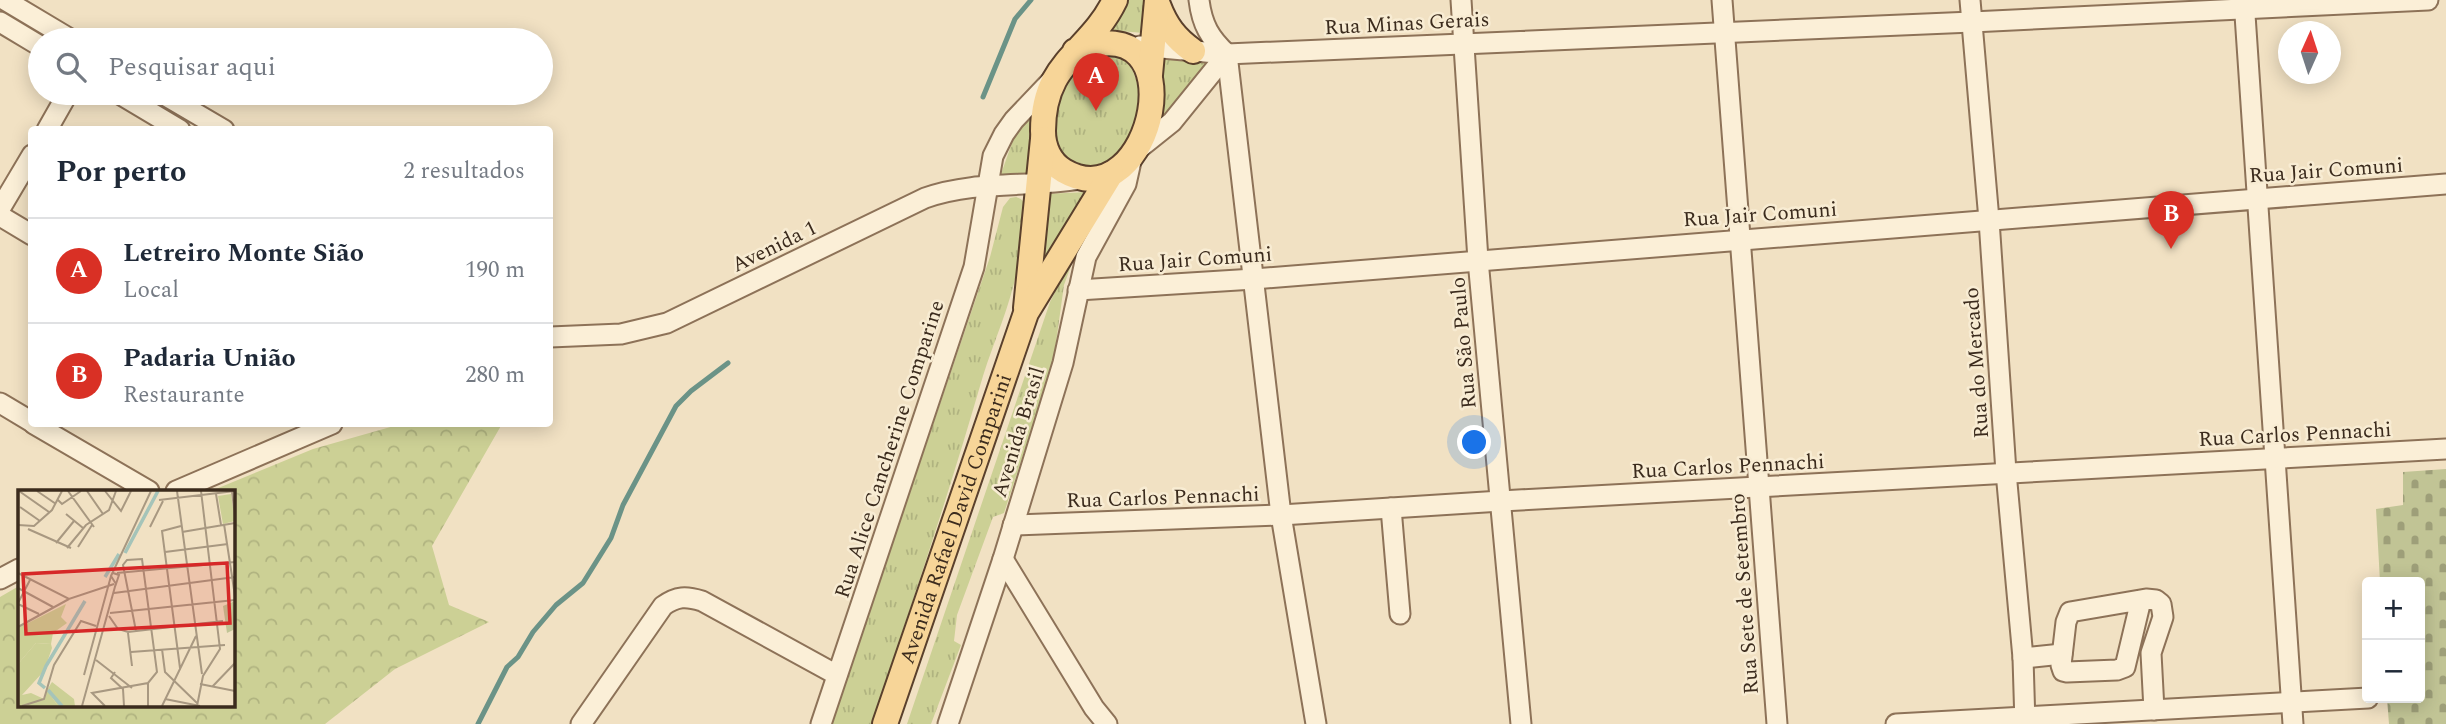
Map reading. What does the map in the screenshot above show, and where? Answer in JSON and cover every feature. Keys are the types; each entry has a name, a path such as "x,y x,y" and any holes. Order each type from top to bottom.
{"main road":[{"name":"Avenida Rafael David Comparini","path":"1026,313 1045,109 1053,80 1061,66 1099,26 1115,0"},
{"path":"1135,154 1150,105 1157,1"},
{"path":"1157,1 1170,30 1181,43 1193,51"},
{"path":"1075,51 1092,44 1126,45 1141,56 1150,75"},
{"path":"1043,138 1051,160 1065,172 1080,179"},
{"name":"Avenida Rafael David Comparini","path":"885,724 1026,313 1111,174 1135,154"},
{"name":"Avenida Rafael David Comparini","path":"1080,179 1111,174"}],"street":[{"path":"5,0 52,28"},
{"path":"1199,0 1208,35 1227,54 1281,515 1316,724"},
{"name":"Rua São Paulo","path":"1461,0 1478,260 1521,724"},
{"name":"Rua Sete de Setembro","path":"1722,0 1777,724"},
{"name":"Rua do Mercado","path":"1969,0 1989,220 2006,472 2023,658 2025,720"},
{"name":"Rua Minas Gerais","path":"1126,45 1227,54 1972,22 2244,4 2428,0"},
{"path":"2244,4 2293,724"},
{"path":"0,22 28,39"},
{"path":"1135,154 1172,122 1227,54"},
{"name":"Rua Alice Cancherine Comparine","path":"821,724 974,267 993,156 1004,134 1053,80"},
{"path":"49,126 61,105"},
{"path":"138,105 173,126"},
{"path":"181,105 217,126"},
{"name":"Avenida Brasil","path":"948,724 1003,559 1063,363 1086,257 1126,184 1135,154"},
{"path":"0,209 28,162"},
{"name":"Avenida 1","path":"553,329 578,336 621,334 667,323 925,198 958,188 1037,185 1080,179"},
{"name":"Rua Jair Comuni","path":"1078,290 1254,279 1740,238 2446,184"},
{"path":"0,216 28,233"},
{"path":"0,403 28,420"},
{"path":"40,427 147,490"},
{"path":"178,490 325,427"},
{"name":"Rua Carlos Pennachi","path":"1013,525 1281,515 1501,500 2446,449"},
{"path":"1391,508 1400,614"},
{"path":"1003,559 1094,708 1107,724"},
{"path":"0,579 18,570"},
{"path":"582,724 663,606 674,598 686,596 702,601 838,675"},
{"path":"2141,600 2125,667 2117,670 2067,672 2062,669 2067,617 2074,609 2141,600 2156,600 2163,610 2151,653 2154,710"},
{"path":"2023,658 2062,654"},
{"path":"1896,724 2025,720 2362,698"}],"green space":[{"path":"1127,0 1146,0 1144,33 1107,30"},
{"path":"1098,54 1126,57 1139,92 1138,109 1129,138 1113,159 1098,165 1080,165 1066,158 1060,151 1056,138 1055,116 1060,94 1070,75"},
{"path":"1161,56 1215,60 1154,128"},
{"path":"1033,111 1027,176 1000,177 1014,137"},
{"path":"1088,192 1034,283 1044,194"},
{"path":"1016,197 1023,202 1025,212 1014,283 871,724 831,724 990,257 1003,207 1010,198"},
{"path":"1078,247 1064,285 1053,364 1004,513 993,517 957,615 954,641 961,645 931,724 907,724 1050,302"},
{"path":"390,427 500,427 432,546 449,605 489,622 395,669 325,724 0,724 0,597 18,587 18,706 234,706 234,490 213,490 313,449"},
{"path":"2446,469 2446,724 2389,724 2387,703 2425,703 2425,577 2380,577 2376,509 2403,505 2403,472"}],"waterway":[{"path":"983,97 1015,19 1031,0"},
{"path":"478,724 507,667 518,657 533,632 556,605 583,583 611,538 623,505 676,406 728,363"}],"place":[{"name":"Letreiro Monte Sião","path":"1096,111"},
{"name":"Padaria União","path":"2171,249"}]}
